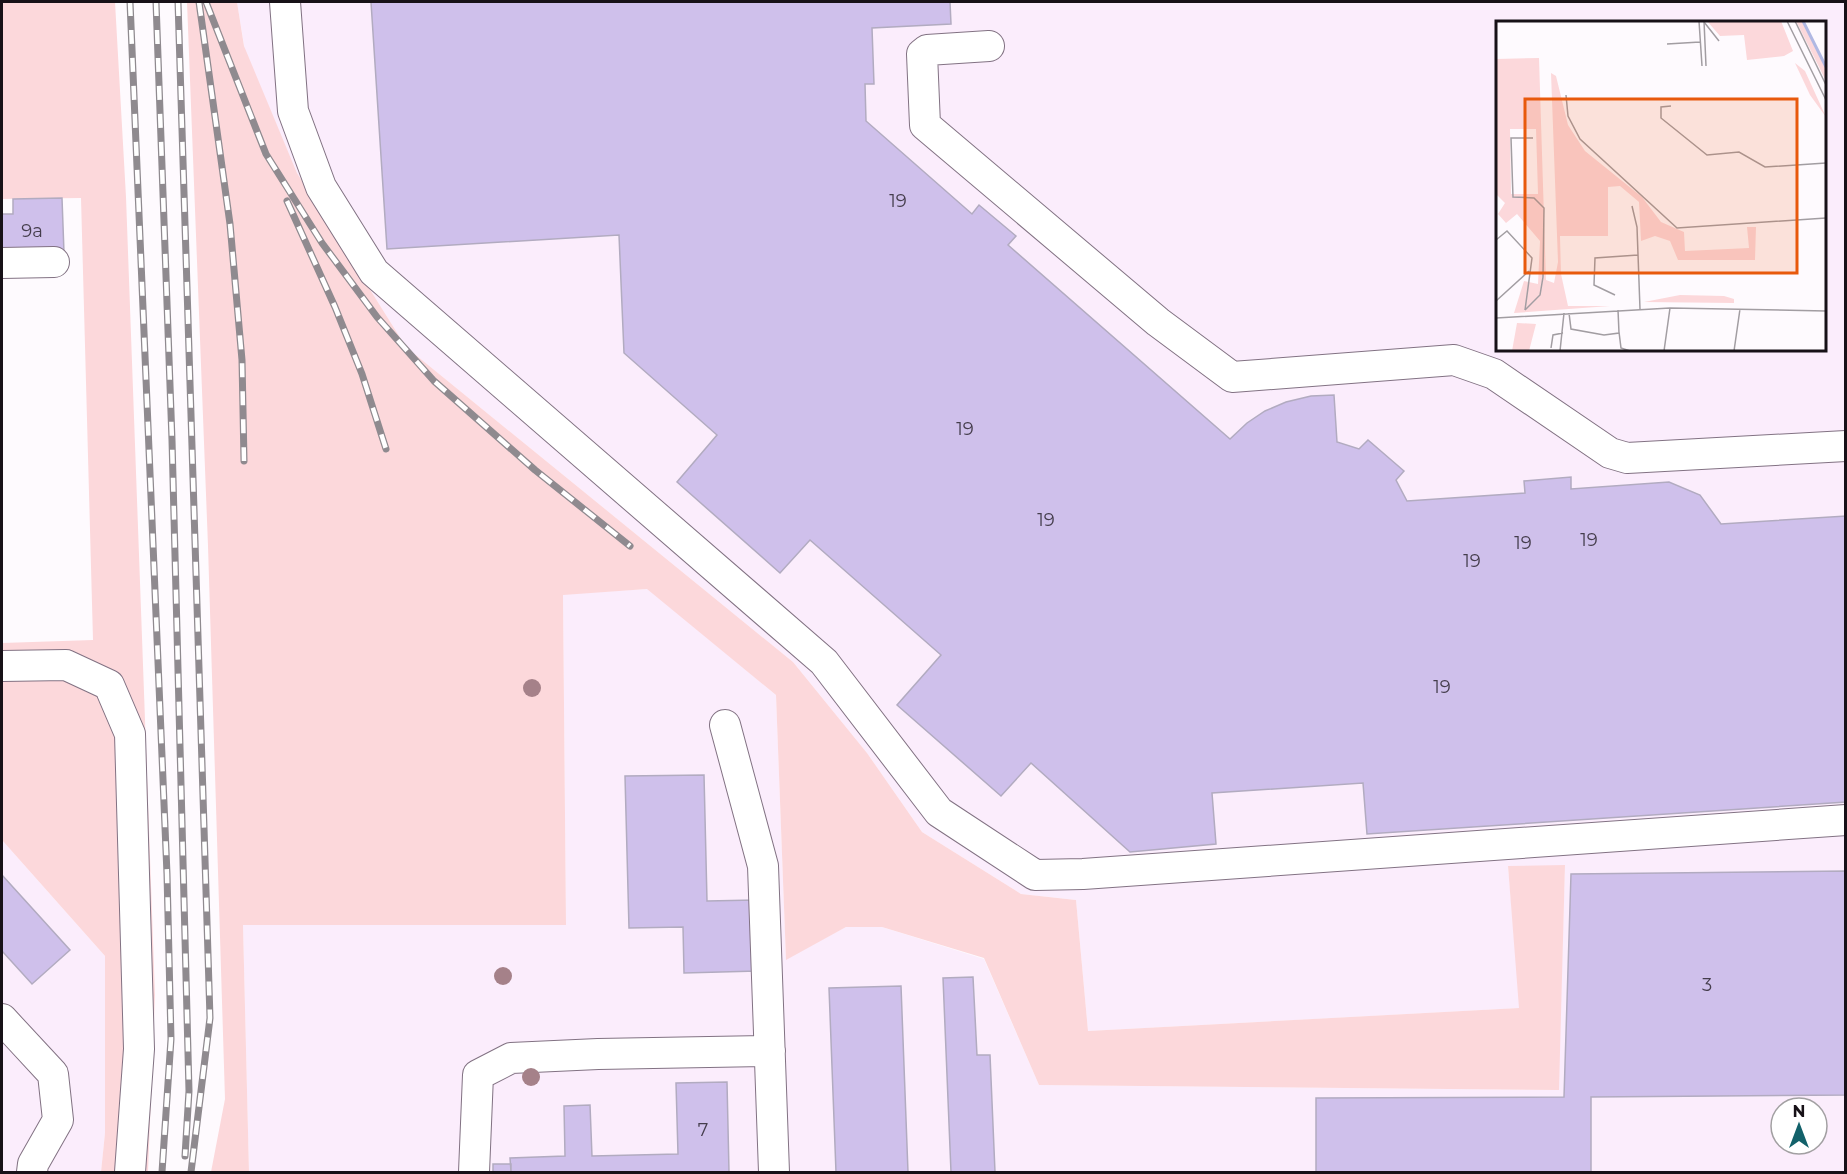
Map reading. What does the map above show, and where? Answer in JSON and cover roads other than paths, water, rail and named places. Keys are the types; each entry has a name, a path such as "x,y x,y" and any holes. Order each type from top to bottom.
{"lane":[{"path":"285,2 293,111 321,187 374,272 824,662 939,812 1035,874 1095,873 1845,820"},
{"path":"989,46 927,50 922,54 925,124 1158,322 1232,376 1454,360 1494,374 1610,453 1627,458 1845,446"},
{"path":"2,263 54,262"},
{"path":"2,666 66,665 109,685 130,734 139,1049 130,1173"},
{"path":"725,725 763,866 774,1173"},
{"path":"2,1019 53,1074 58,1120 30,1170"},
{"path":"474,1173 478,1075 511,1058 598,1054 770,1052"}],"railway":[{"path":"130,2 167,874 171,1039 162,1172"},
{"path":"156,2 172,440 189,1091 185,1156"},
{"path":"178,2 210,1018 191,1172"},
{"path":"199,2 230,224 242,360 244,461"},
{"path":"206,2 266,154 322,243 377,317 434,381 535,470 630,546"},
{"path":"287,201 335,307 362,374 386,449"}]}
